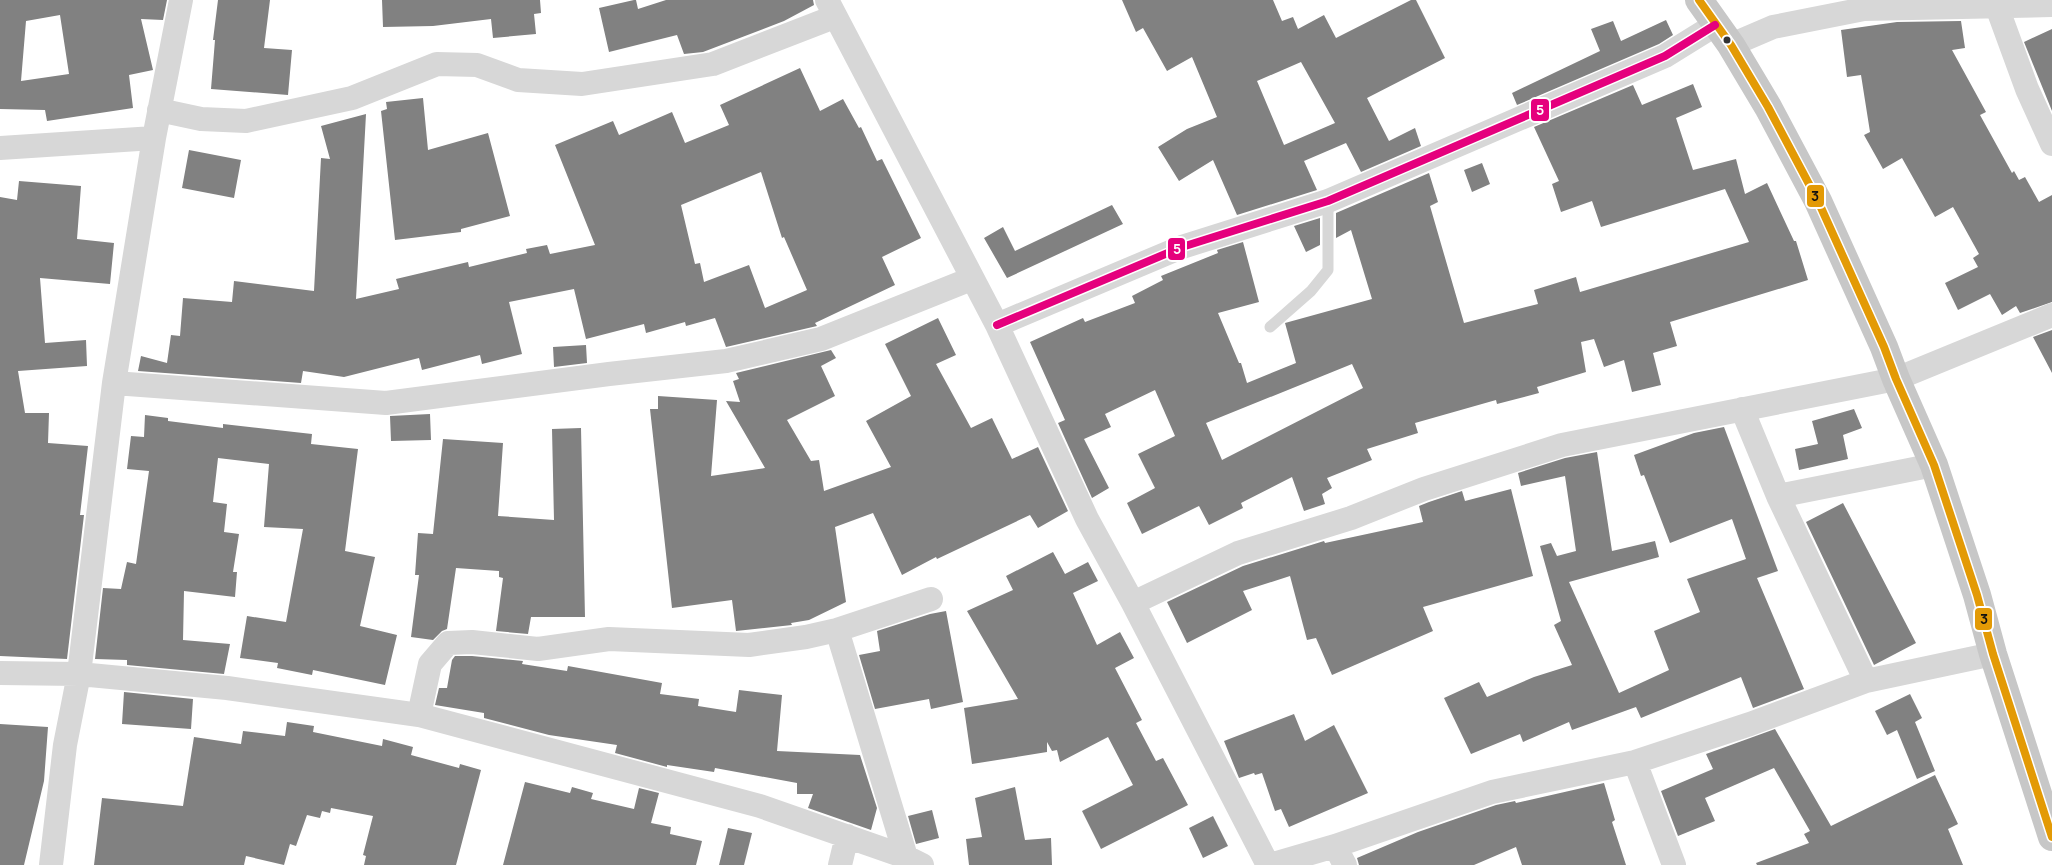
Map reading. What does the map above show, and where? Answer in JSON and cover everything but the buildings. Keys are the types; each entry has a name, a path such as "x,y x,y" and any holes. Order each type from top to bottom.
{"highway":[{"path":"1699,0 1768,108 1818,201 1884,347 1934,465 1977,595 1993,654 2048,808 2052,838"}],"street":[{"path":"51,865 65,745 79,674 114,383 154,138 181,0"},
{"path":"996,325 1182,247 1328,201 1665,56 1723,35 1864,9 2052,5"},
{"path":"1997,7 2027,89 2052,144"},
{"path":"159,110 201,119 246,121 352,98 438,64 477,65 518,80 582,84 713,64 831,8 996,325 1087,519 1133,603 1269,865 1340,856 1492,792 1635,762 1750,724 1866,681 1993,654"},
{"path":"0,148 154,138"},
{"path":"114,383 386,403 608,374 726,362 822,339 971,278"},
{"path":"1133,603 1238,553 1351,518 1424,489 1562,445 1896,379 2052,314"},
{"path":"1742,409 1778,496 1866,681"},
{"path":"1778,496 1934,465"},
{"path":"419,715 430,664 448,643 472,642 538,649 609,639 749,645 806,637 837,630 931,599"},
{"path":"837,630 914,861"},
{"path":"0,673 79,674 227,688 419,715 760,806 914,861"},
{"path":"1635,762 1674,865"},
{"path":"840,865 847,836"}],"lane":[{"path":"1270,326 1312,291 1328,270 1328,201"}],"transit line":[{"name":"3","path":"1699,0 1731,45 1768,107 1818,201 1884,347 1934,465 1977,595 1993,654 2052,837"},
{"name":"5","path":"997,325 1182,247 1328,201 1665,56 1715,25"}]}
